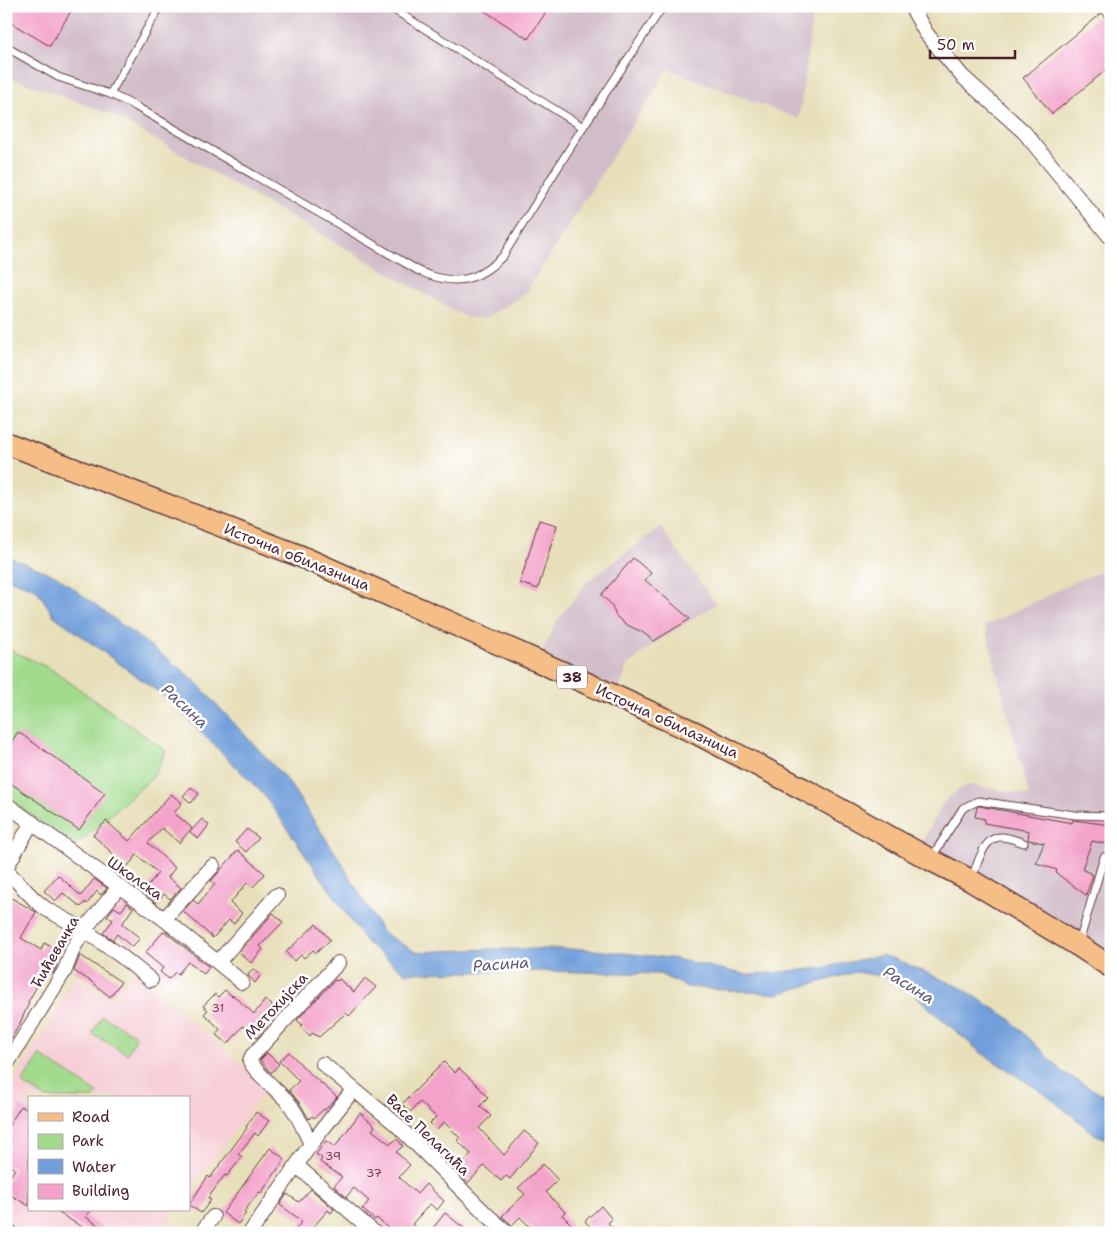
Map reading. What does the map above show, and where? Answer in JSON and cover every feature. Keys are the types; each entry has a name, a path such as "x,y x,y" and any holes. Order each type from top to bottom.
{"main road":[{"name":"Источна обилазница","path":"6,443 300,556 696,733 970,880 1111,967"}],"street":[{"path":"911,6 926,33 962,76 1024,132 1111,238"},
{"name":"Школска","path":"6,804 164,919 242,982"},
{"path":"32,822 6,869 46,909 84,930 151,980"},
{"path":"164,919 213,866"},
{"name":"Ћићевачка","path":"8,1062 64,970 84,930 119,888"},
{"path":"218,962 278,895"},
{"name":"Метохијска","path":"311,1144 290,1105 250,1062 252,1056 338,963"},
{"name":"Васе Пелагића","path":"323,1064 396,1124 508,1233"},
{"path":"250,1233 311,1144 353,1090"},
{"path":"297,1166 375,1233"},
{"path":"201,1233 213,1217"},
{"path":"6,1230 11,1233"}],"lane":[{"path":"110,94 160,6"},
{"path":"388,6 583,127"},
{"path":"6,46 58,77 110,94 135,106 419,271 447,281 477,276 492,267 503,256 583,127 663,6"},
{"path":"931,860 963,808 978,801 1075,816 1111,816"},
{"path":"970,880 986,844 993,839 1002,836 1024,843"},
{"path":"1078,946 1104,856"}],"shaded area":[{"path":"6,6 814,6 799,119 668,69 525,294 484,319 465,317 111,114 6,76"},
{"path":"660,527 716,604 652,645 627,666 619,692 541,654 557,621 587,582"},
{"path":"1111,568 1111,956 1059,922 922,842 941,807 948,798 961,788 969,785 1029,795 985,626 1081,579"},
{"path":"134,972 268,1087 190,1191 190,1096 28,1096 28,1212 174,1212 158,1233 24,1233 6,1220 6,1093 46,1029 74,976 111,1000"}],"green space":[{"path":"6,648 51,669 166,751 154,776 75,846 6,797"},
{"path":"102,1016 137,1036 127,1054 92,1034"},
{"path":"40,1055 98,1093 96,1096 42,1096 22,1083"}],"water":[{"name":"Расина","path":"6,556 57,576 190,676 287,780 340,860 382,932 416,952 489,949 585,949 671,958 748,975 822,968 881,955 895,959 962,988 1009,1018 1063,1072 1111,1100 1111,1140 1096,1135 1045,1094 980,1052 899,979 856,972 777,994 687,987 659,974 540,971 405,973 366,942 264,795 169,700 54,616 36,589 6,578"}],"building":[{"path":"6,6 74,6 50,46 6,20"},
{"path":"477,6 550,6 528,39"},
{"path":"1102,13 1111,24 1111,66 1052,114 1023,78"},
{"path":"539,520 557,525 538,589 520,583"},
{"path":"633,558 651,573 645,580 690,619 654,641 642,632 625,624 616,616 611,604 601,595"},
{"path":"18,732 105,793 79,830 6,780 6,750"},
{"path":"191,787 199,794 191,803 183,796"},
{"path":"171,794 182,803 174,813 192,828 179,843 162,828 148,843 175,868 168,877 181,888 170,899 164,894 156,903 143,892 158,873 137,855 127,867 93,835 106,821 129,841"},
{"path":"977,807 1072,823 1073,820 1111,825 1111,845 1092,841 1082,869 1093,875 1086,895 1056,873 1057,870 1036,863 1044,843 1028,840 1029,831 984,823 985,819 975,817"},
{"path":"202,819 209,825 198,839 190,832"},
{"path":"247,829 259,838 246,852 235,842"},
{"path":"238,850 265,874 253,887 247,883 230,903 242,913 234,924 229,920 213,938 183,911 193,900 198,904 215,884 211,881"},
{"path":"58,875 81,896 94,879 107,888 101,895 97,891 87,904 85,902 81,907 63,893 55,901 44,891"},
{"path":"6,895 36,912 21,938 41,950 44,943 54,948 48,961 57,965 53,973 47,970 42,977 6,1048"},
{"path":"127,903 133,908 122,924 140,938 132,947 117,934 113,940 103,933 113,920 107,916 114,907 121,911"},
{"path":"273,913 283,922 260,946 263,949 251,963 239,952"},
{"path":"316,924 330,940 316,953 313,950 304,958 301,955 294,961 286,952"},
{"path":"164,931 209,967 204,974 188,962 178,974 175,972 169,979 160,972 163,968 145,953"},
{"path":"80,955 121,982 110,997 92,982 74,971"},
{"path":"253,969 261,975 255,983 248,975"},
{"path":"365,978 376,987 349,1016 346,1013 319,1037 312,1033 310,1036 300,1027 302,1025 297,1020 335,980 339,979 354,992"},
{"path":"225,990 254,1014 265,1000 272,1005 260,1022 267,1027 257,1038 243,1026 228,1044 216,1034 220,1029 204,1014 208,1010 203,1006 215,994 218,997"},
{"path":"289,1052 308,1072 337,1097 325,1110 314,1118 312,1116 309,1119 289,1090 299,1081 279,1061"},
{"path":"267,1053 279,1064 271,1073 260,1060"},
{"path":"444,1062 455,1073 459,1068 488,1098 480,1106 491,1116 479,1128 504,1155 524,1131 539,1143 510,1179 506,1176 501,1181 484,1166 468,1183 455,1171 471,1154 457,1140 460,1138 444,1122 437,1130 430,1123 436,1117 420,1102 410,1112 402,1104"},
{"path":"21,1106 28,1110 28,1205 6,1192 6,1184 15,1169 6,1164 6,1130"},
{"path":"256,1112 269,1121 258,1136 255,1133 238,1154 242,1157 227,1176 225,1175 208,1198 211,1200 201,1213 190,1206 190,1203 208,1176 210,1178"},
{"path":"360,1113 375,1126 372,1130 390,1144 397,1139 403,1146 396,1152 410,1165 399,1177 417,1194 426,1184 444,1201 437,1210 430,1204 412,1224 422,1233 393,1233 377,1218 375,1220 362,1209 369,1201 354,1188 346,1197 334,1186 342,1177 320,1162 322,1158 316,1154 326,1141 335,1147"},
{"path":"270,1148 285,1159 261,1193 259,1192 244,1212 246,1213 238,1224 223,1213"},
{"path":"543,1164 558,1180 546,1192 565,1212 562,1215 572,1225 563,1233 536,1233 520,1217 512,1225 502,1216 525,1194 518,1188"},
{"path":"311,1189 334,1209 331,1213 328,1210 308,1233 293,1233 302,1221 280,1205 287,1194 299,1202"},
{"path":"601,1206 612,1219 608,1223 618,1233 596,1233 585,1221"},
{"path":"57,1212 90,1212 86,1217 110,1233 92,1233"},
{"path":"445,1213 470,1233 429,1233"}]}
